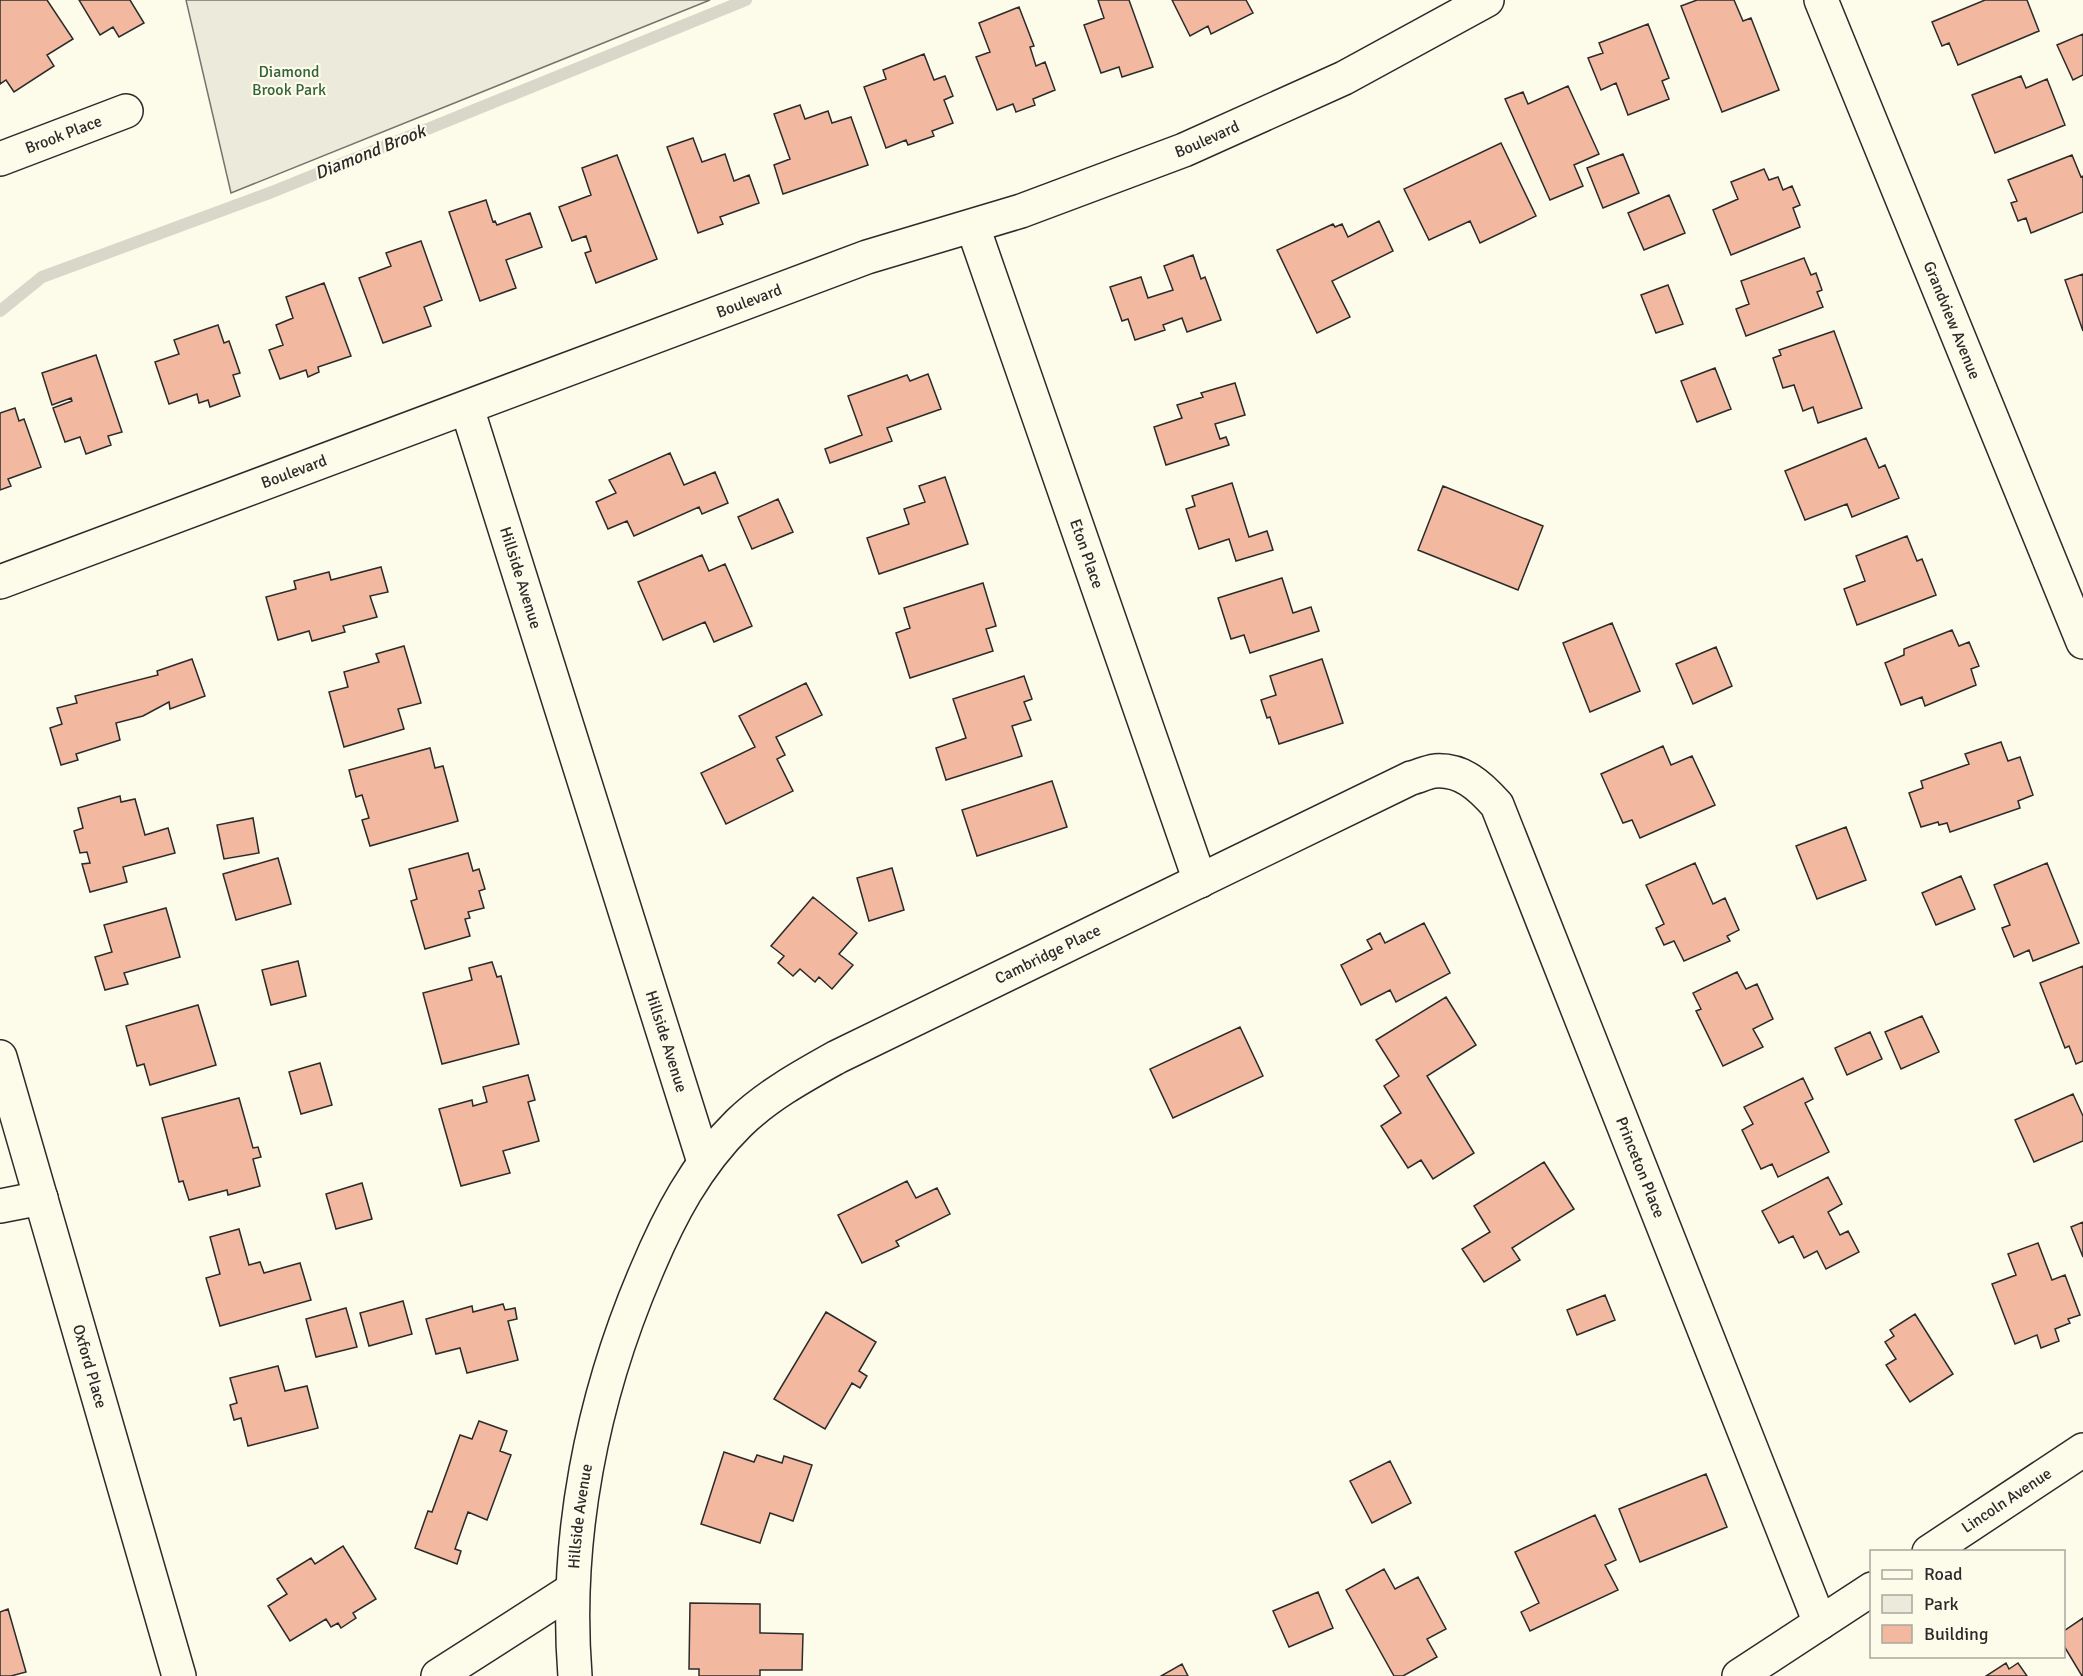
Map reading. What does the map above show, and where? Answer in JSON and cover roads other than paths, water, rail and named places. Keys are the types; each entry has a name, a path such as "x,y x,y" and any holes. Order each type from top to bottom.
{"street":[{"name":"Boulevard","path":"0,582 867,257 1021,211 1184,150 1344,78 1486,0"},
{"name":"Grandview Avenue","path":"1821,0 2083,642"},
{"name":"Brook Place","path":"0,159 126,111"},
{"name":"Eton Place","path":"973,227 1200,881"},
{"name":"Hillside Avenue","path":"467,408 704,1162 694,1175 663,1231 626,1318 598,1408 580,1501 572,1590 574,1676"},
{"name":"Princeton Place","path":"1411,778 1435,771 1459,774 1480,786 1497,805 1820,1623"},
{"name":"Cambridge Place","path":"704,1162 740,1122 785,1086 837,1057 1411,778"},
{"name":"Oxford Place","path":"0,1057 179,1676"},
{"path":"0,1206 41,1198"},
{"name":"Lincoln Avenue","path":"1931,1550 2083,1450"},
{"path":"438,1676 572,1590"},
{"path":"1739,1676 1870,1590"}],"waterway":[{"name":"Diamond Brook","path":"0,311 42,277 272,192 746,0"}],"park label":[{"name":"Diamond Brook Park","path":"289,81"}]}
